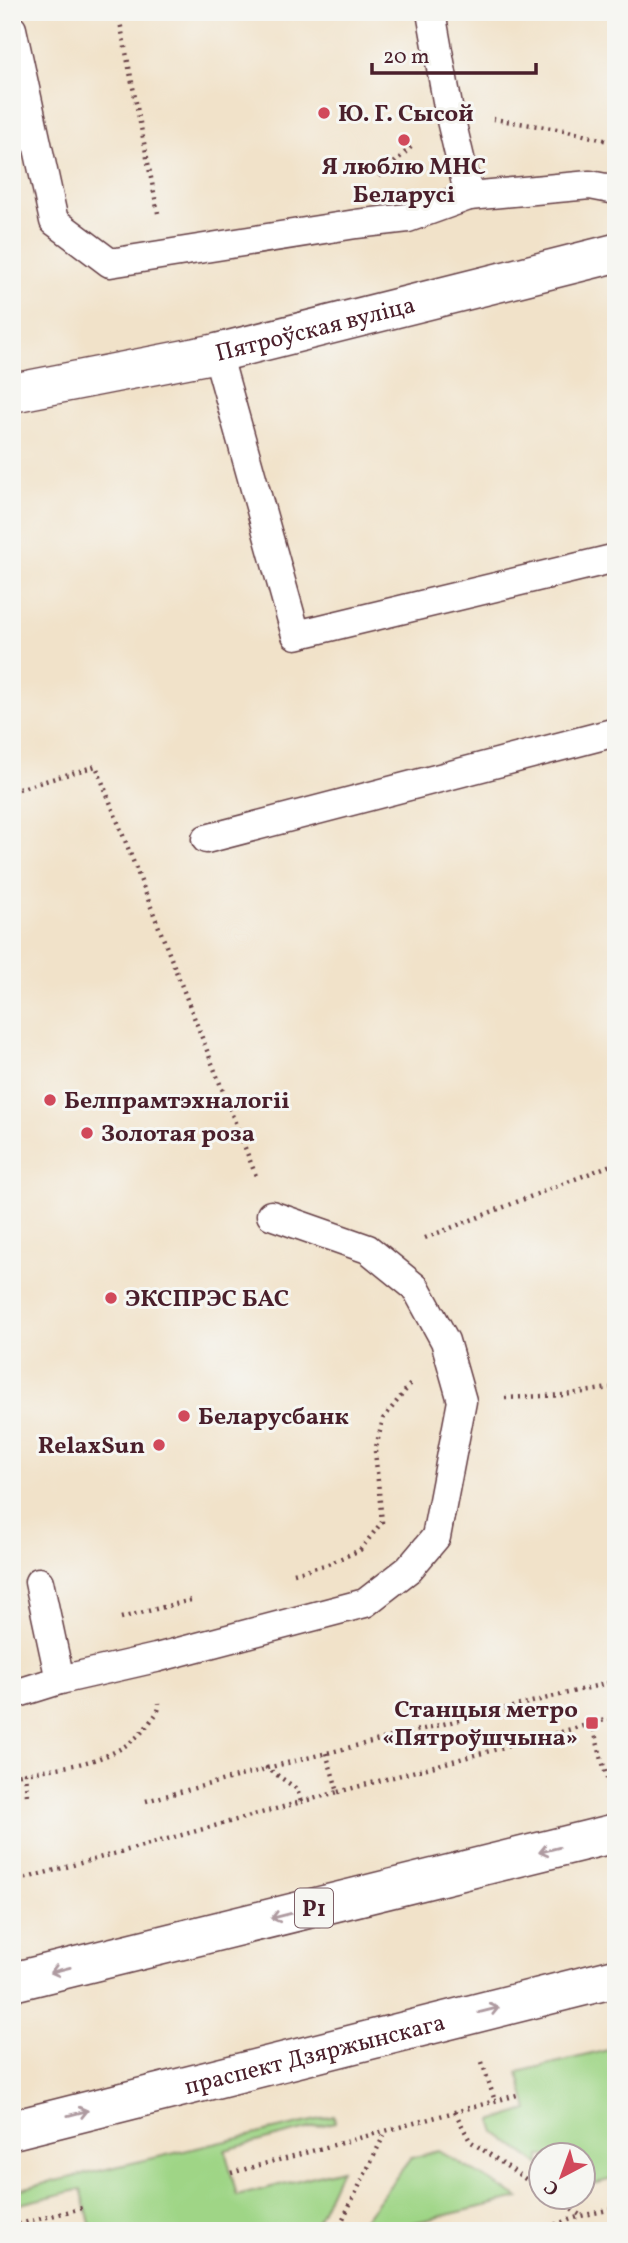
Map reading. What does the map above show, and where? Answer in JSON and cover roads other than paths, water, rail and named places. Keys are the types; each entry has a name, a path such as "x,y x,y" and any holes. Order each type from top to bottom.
{"main road":[{"name":"Пятроўская вуліца","path":"12,393 217,353 616,253"},
{"name":"Р1","path":"12,1982 614,1816"},
{"name":"праспект Дзяржынскага","path":"12,2130 616,1978"}],"lane":[{"path":"431,12 449,112 469,196"},
{"path":"12,29 54,222 110,263 408,218 469,196 590,185 616,190"},
{"path":"217,353 296,635 616,558"},
{"path":"206,839 616,732"},
{"path":"12,1695 60,1680 156,1658 365,1603 409,1569 436,1536 462,1401 445,1341 416,1288 368,1249 271,1215"},
{"path":"39,1582 60,1680"}],"place":[{"name":"Ю. Г. Сысой","path":"324,113"},
{"name":"Я люблю МНС Беларусі","path":"404,140"},
{"name":"Белпрамтэхналогіі","path":"50,1100"},
{"name":"Золотая роза","path":"87,1133"},
{"name":"ЭКСПРЭС БАС","path":"111,1298"},
{"name":"Беларусбанк","path":"184,1416"},
{"name":"RelaxSun","path":"159,1445"},
{"name":"Станцыя метро «Пятроўшчына»","path":"592,1723"}]}
